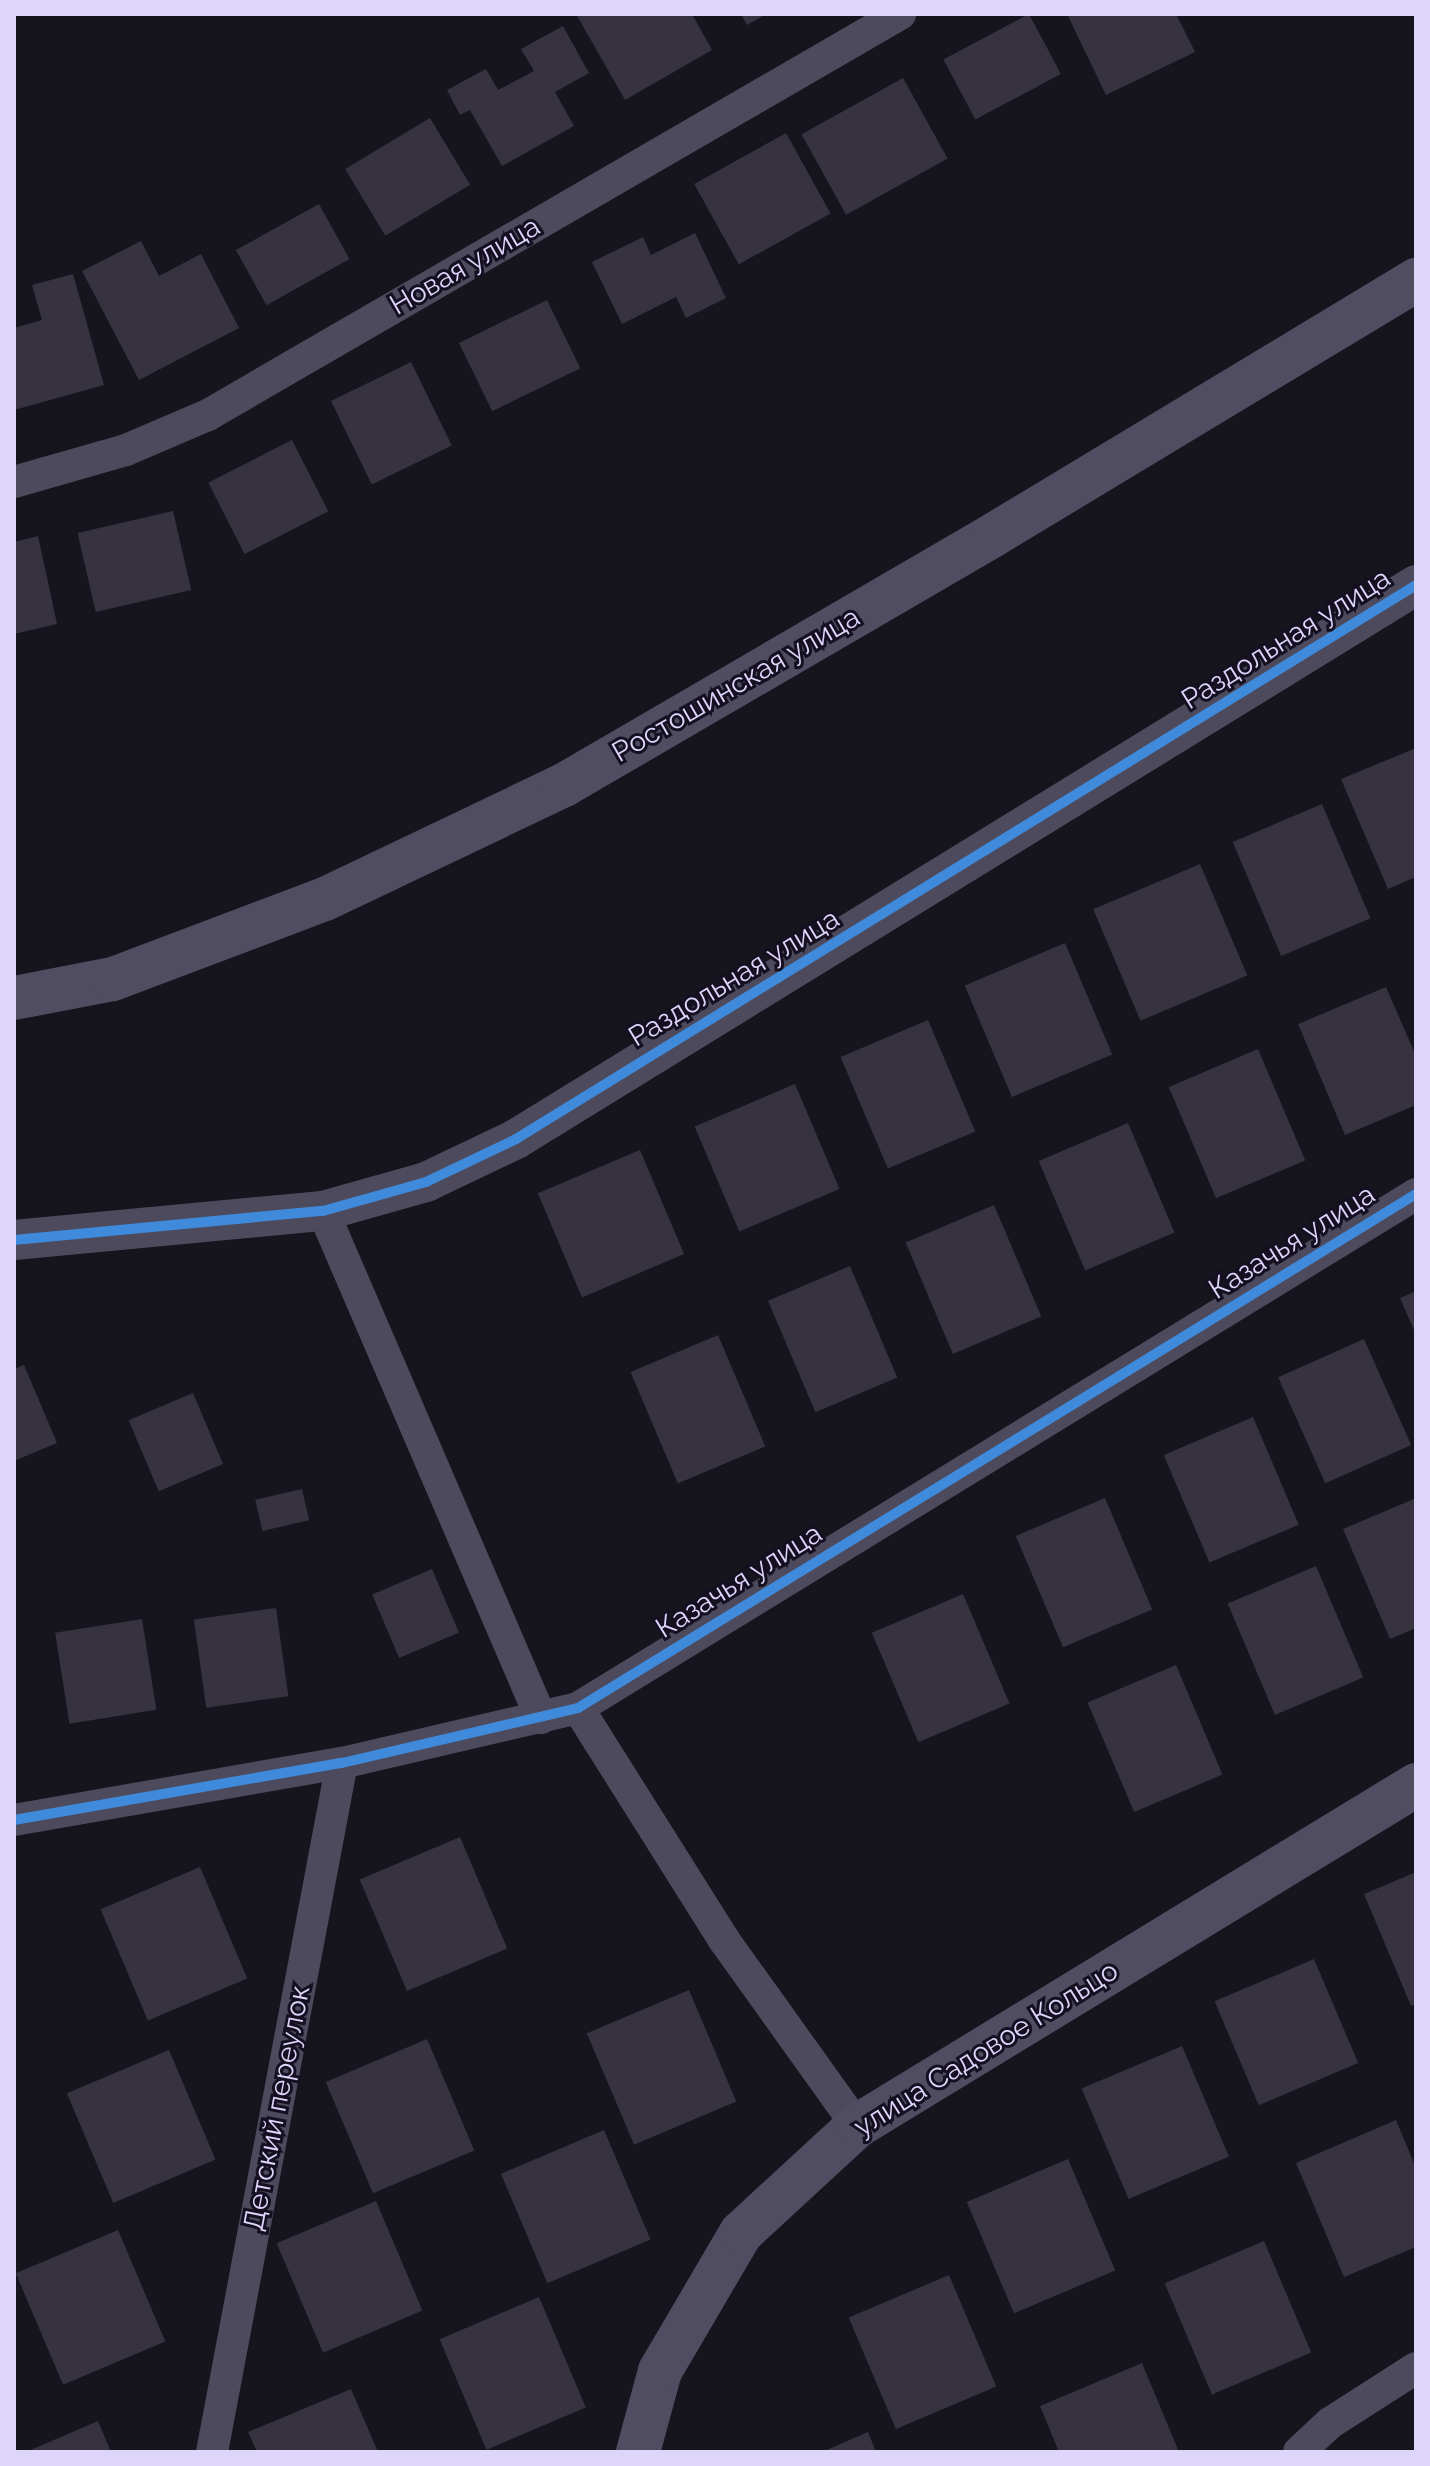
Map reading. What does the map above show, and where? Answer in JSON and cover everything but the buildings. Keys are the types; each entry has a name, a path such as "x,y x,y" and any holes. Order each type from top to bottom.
{"main road":[{"name":"Ростошинская улица","path":"14,998 113,979 325,899 564,785 995,534 1416,280"},
{"name":"улица Садовое Кольцо","path":"638,2452 660,2371 741,2233 857,2126 1416,1785"}],"street":[{"name":"Новая улица","path":"14,482 126,450 208,415 900,14"},
{"name":"Раздольная улица","path":"14,1240 323,1211 426,1182 516,1139 1416,585"},
{"name":"Казачья улица","path":"14,1820 342,1763 578,1708 1416,1194"},
{"path":"323,1211 541,1718"},
{"path":"578,1708 724,1940 857,2126"},
{"name":"Детский переулок","path":"212,2452 342,1763"},
{"path":"1299,2452 1330,2423 1416,2368"}],"cycle path":[{"path":"14,1240 323,1211 426,1182 516,1139 1416,585"},
{"path":"14,1820 342,1763 578,1708 1416,1194"}]}
